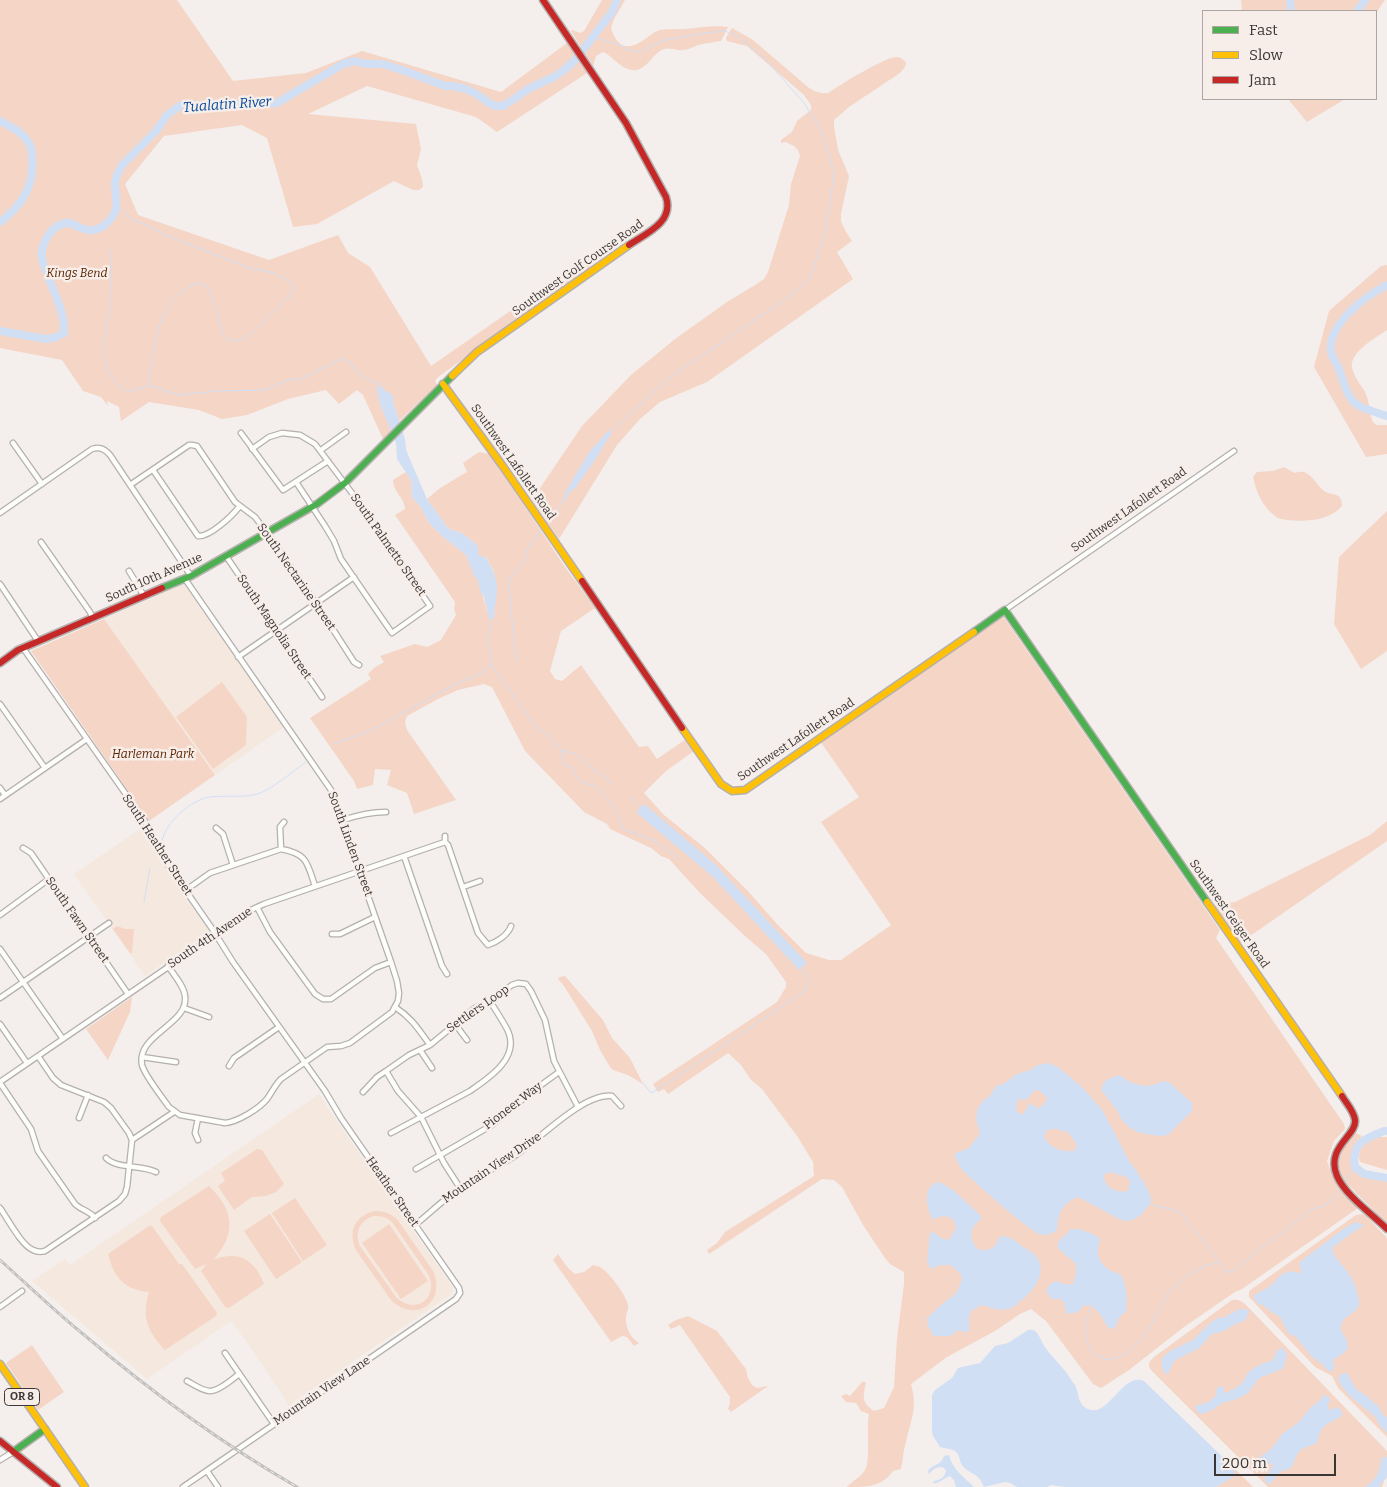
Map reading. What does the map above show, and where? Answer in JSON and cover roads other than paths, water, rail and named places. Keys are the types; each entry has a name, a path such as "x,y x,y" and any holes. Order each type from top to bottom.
{"main road":[{"name":"Southwest Golf Course Road","path":"313,506 345,483 477,352 664,221 669,210 666,196 626,123 543,0"},
{"name":"Southwest Lafollett Road","path":"443,384 527,502 718,780 726,788 734,792 750,788 1005,610"},
{"name":"South 10th Avenue","path":"0,663 23,648 188,578 313,506"},
{"name":"Southwest Geiger Road","path":"1005,610 1351,1110 1355,1123 1338,1150 1335,1163 1337,1177 1350,1193 1387,1229"},
{"name":"OR 8","path":"0,1364 85,1487"},
{"path":"13,1452 45,1429"},
{"path":"0,1441 57,1487"}],"street":[{"path":"252,449 272,436 286,433 306,438 321,450 346,432"},
{"path":"241,433 283,490 328,461"},
{"path":"0,513 42,484 13,443"},
{"name":"South Nectarine Street","path":"153,470 189,446 194,445 198,447 233,500 239,507 255,517 267,533 354,662 359,665"},
{"name":"South Linden Street","path":"42,484 92,449 100,448 107,451 110,455 238,656 328,784 343,820 398,981 399,993 396,1008"},
{"name":"South Palmetto Street","path":"321,450 430,606 392,632 354,578"},
{"name":"Southwest Lafollett Road","path":"1005,610 1234,451"},
{"path":"130,485 153,470 196,534 201,536 204,536 229,519 239,507"},
{"path":"238,656 354,578 313,506 296,482"},
{"path":"41,542 93,618"},
{"name":"South Magnolia Street","path":"226,556 322,697"},
{"path":"129,571 144,596"},
{"path":"0,584 38,642"},
{"name":"South Heather Street","path":"23,648 144,820 159,852 325,1091"},
{"path":"0,704 44,768"},
{"path":"0,799 86,738"},
{"path":"0,788 5,796"},
{"path":"343,820 371,812 386,812"},
{"path":"281,850 280,827 284,822"},
{"path":"216,828 222,834 233,865"},
{"path":"445,836 445,842 448,845 478,933 488,946 509,932 511,926"},
{"name":"South 4th Avenue","path":"0,1082 240,916 257,907 315,886 445,842"},
{"name":"South Fawn Street","path":"23,848 31,853 128,994"},
{"path":"186,890 210,873 281,850 295,852 303,858 307,863 315,886"},
{"path":"404,856 442,966 447,974"},
{"path":"0,915 49,879"},
{"path":"462,887 480,881"},
{"path":"257,907 270,932 315,994 323,999 331,999 376,968 391,962"},
{"path":"332,934 340,934 375,917"},
{"path":"0,998 108,923"},
{"path":"0,949 63,1039"},
{"path":"168,966 182,988 185,997 184,1008 145,1048 142,1065 145,1073 174,1112 225,1123 239,1120 266,1100 280,1079 327,1047 350,1043 387,1017 396,1008 407,1015 430,1045"},
{"name":"Settlers Loop","path":"363,1092 377,1078 398,1062 430,1045 475,1008 518,983 526,984 531,991 545,1020 551,1051 559,1072 578,1107"},
{"path":"392,1133 470,1091 482,1083 506,1060 511,1048 511,1041 508,1032 490,1001"},
{"path":"184,1008 209,1017"},
{"path":"0,1024 2,1032 27,1063"},
{"path":"455,1024 467,1040"},
{"path":"229,1066 234,1058 279,1027"},
{"path":"420,1050 432,1068"},
{"path":"0,1208 25,1244 32,1250 39,1252 45,1251 95,1218 122,1198 127,1188 132,1140 129,1133 111,1108 104,1102 61,1085 53,1078 38,1056"},
{"path":"142,1057 176,1062"},
{"path":"386,1071 398,1091 421,1117 460,1188"},
{"name":"Pioneer Way","path":"416,1169 492,1124 559,1072"},
{"path":"0,1082 31,1129 38,1151 75,1204 92,1214 95,1218"},
{"name":"Heather Street","path":"325,1091 340,1118 459,1288 460,1293"},
{"path":"79,1118 88,1095"},
{"name":"Mountain View Drive","path":"415,1225 460,1188 517,1154 578,1107 608,1095 612,1096 621,1106"},
{"path":"132,1140 174,1112"},
{"path":"198,1118 195,1133 198,1140"},
{"path":"106,1158 111,1163 148,1168 156,1172"},
{"path":"0,1307 22,1291"},
{"name":"Mountain View Lane","path":"183,1487 456,1299 460,1293"},
{"path":"225,1353 274,1424"},
{"path":"187,1381 208,1391 214,1391 239,1374"},
{"path":"0,1460 13,1452"},
{"path":"207,1471 218,1487"}],"water":[{"path":"376,385 393,395 393,402 405,439 406,449 427,499 447,527 462,533 478,546 478,554 481,557 485,556 491,567 496,578 497,589 494,618 490,621 478,580 474,576 466,555 429,523 420,506 412,497 411,480 397,459 396,443 380,404"},
{"path":"609,430 611,435 597,457 575,488 562,501 590,451"},
{"path":"644,804 716,865 807,963 799,970 713,877 637,813"},
{"path":"1048,1063 1058,1067 1083,1088 1103,1111 1128,1159 1145,1184 1151,1197 1150,1204 1142,1214 1131,1221 1121,1220 1078,1197 1064,1206 1058,1219 1057,1231 1042,1235 1001,1205 960,1166 954,1154 969,1148 980,1134 976,1118 978,1107 989,1097 996,1086 1038,1065","holes":["1035,1090 1040,1091 1048,1099 1040,1108 1030,1103 1023,1114 1020,1114 1016,1110 1017,1102 1019,1099 1026,1100","1055,1129 1068,1132 1077,1145 1074,1151 1060,1150 1049,1144 1044,1136 1047,1130","1109,1172 1126,1177 1130,1181 1128,1191 1115,1191 1109,1187 1103,1176"]},
{"path":"1120,1075 1135,1084 1146,1086 1162,1081 1169,1082 1192,1103 1192,1111 1168,1135 1159,1136 1140,1133 1130,1128 1120,1118 1119,1113 1101,1090 1105,1081"},
{"path":"939,1182 956,1192 982,1218 971,1232 972,1240 977,1249 991,1249 999,1237 1009,1237 1035,1255 1040,1267 1039,1278 1033,1289 1016,1305 1001,1310 982,1305 971,1311 969,1332 956,1331 951,1336 934,1336 928,1326 927,1318 954,1295 959,1288 962,1277 952,1266 941,1265 931,1269 927,1262 930,1233 934,1232 940,1238 949,1240 956,1228 951,1218 943,1216 933,1220 931,1215 927,1203 928,1192 934,1184"},
{"path":"1356,1222 1364,1225 1332,1248 1336,1258 1353,1281 1359,1304 1358,1308 1342,1323 1341,1331 1347,1341 1348,1348 1334,1359 1333,1364 1335,1366 1329,1372 1312,1357 1296,1337 1288,1333 1280,1317 1263,1305 1258,1304 1254,1295 1269,1287 1282,1274 1290,1271 1299,1273 1302,1270 1299,1265 1300,1262 1343,1229"},
{"path":"1071,1229 1086,1231 1100,1239 1098,1256 1100,1260 1108,1269 1121,1274 1126,1292 1127,1306 1126,1311 1118,1319 1116,1327 1109,1329 1100,1314 1091,1305 1083,1306 1078,1312 1066,1314 1064,1302 1060,1299 1052,1299 1046,1291 1050,1284 1056,1281 1064,1284 1073,1284 1076,1276 1076,1266 1058,1248 1058,1242"},
{"path":"1242,1309 1249,1311 1244,1321 1224,1331 1212,1334 1199,1348 1174,1361 1168,1374 1164,1372 1162,1358 1170,1351 1193,1340 1217,1318 1223,1318"},
{"path":"1028,1330 1033,1330 1038,1334 1046,1349 1064,1369 1075,1385 1083,1406 1094,1410 1101,1408 1129,1383 1136,1380 1144,1381 1233,1467 1235,1473 1233,1477 1216,1487 1065,1487 1051,1485 1047,1487 1017,1487 1005,1482 984,1487 979,1478 962,1465 957,1452 940,1447 933,1436 932,1395 935,1390 952,1378 958,1368 980,1363 995,1346 1008,1343"},
{"path":"1282,1348 1287,1354 1282,1369 1259,1378 1248,1393 1237,1399 1222,1403 1202,1414 1198,1413 1195,1407 1207,1403 1217,1395 1215,1391 1218,1387 1223,1386 1224,1393 1235,1388 1243,1382 1250,1371 1273,1360 1277,1351"},
{"path":"1347,1373 1356,1389 1377,1404 1383,1415 1387,1417 1387,1432 1381,1427 1374,1416 1344,1390 1338,1379 1341,1374"},
{"path":"1323,1395 1329,1397 1329,1409 1338,1407 1342,1412 1342,1416 1324,1427 1320,1432 1317,1442 1301,1450 1290,1468 1278,1474 1269,1484 1266,1483 1265,1478 1273,1466 1271,1463 1259,1468 1254,1462 1272,1448 1282,1434 1299,1422"},
{"path":"949,1455 956,1469 974,1487 956,1487 954,1480 950,1476 933,1483 945,1475 946,1470 942,1467 934,1469 929,1474 929,1469 940,1463 944,1456"},
{"path":"1387,1457 1387,1478 1381,1483 1380,1487 1365,1487 1377,1474 1381,1458"}],"waterway":[{"name":"Tualatin River","path":"0,331 46,339 54,338 64,333 61,310 42,259 43,247 48,235 57,226 63,224 69,223 84,229 93,230 107,223 113,216 116,208 115,182 123,164 156,131 167,115 181,105 277,103 343,64 355,61 366,64 383,64 445,86 466,89 492,105 503,106 528,89 554,77 576,59 612,12 617,0"},
{"name":"Tualatin River","path":"1290,0 1291,10"},
{"name":"Tualatin River","path":"1358,10 1365,0"},
{"path":"593,37 620,45 630,51 639,52 665,40 706,33 725,31 738,36 766,60 804,103 818,125 825,141 832,165 833,182 825,235 810,277 804,284 786,299 679,371 611,431"},
{"name":"Tualatin River","path":"0,121 16,130 25,138 32,154 29,185 15,209 0,222"},
{"path":"116,205 124,214 135,221 163,234 249,268 274,273 290,282 293,287 289,297 254,331 246,337 233,341 223,334 209,289 200,284 189,287 178,295 163,317 158,330 148,384"},
{"path":"110,250 111,279 104,349 105,359 111,376 127,392 148,385 179,395 217,391 265,390 290,379 299,380 342,359 350,362 358,372 370,381 378,383 383,387 384,391"},
{"name":"Tualatin River","path":"1387,285 1368,296 1349,312 1341,322 1331,342 1332,356 1350,397 1359,406 1387,416"},
{"path":"545,525 556,513 563,500"},
{"path":"517,661 509,579 523,563 528,548 542,528"},
{"path":"490,620 489,648 491,664 538,730 551,738 561,750 576,754 611,784"},
{"path":"334,744 372,730 452,686 481,673 490,664"},
{"path":"561,751 563,763 573,768 580,781 594,785 610,801 617,814"},
{"path":"162,842 173,820 195,802 210,797 257,794 282,780 306,762"},
{"path":"630,797 636,803"},
{"path":"618,817 623,829 653,840 679,859"},
{"path":"144,902 150,868"},
{"path":"643,1083 651,1093 805,991 809,982 802,968"},
{"name":"Tualatin River","path":"1387,1131 1365,1139 1357,1147 1354,1159 1355,1167 1364,1174 1387,1178"},
{"path":"1345,1183 1355,1167"},
{"path":"1150,1204 1172,1209 1182,1214 1227,1272 1231,1272 1312,1209 1326,1205 1341,1188"},
{"path":"1091,1305 1086,1325 1086,1338 1091,1350 1096,1355 1108,1359 1119,1357 1127,1353 1140,1340 1172,1289 1193,1273 1217,1263"}],"railway":[{"path":"0,1260 72,1325 160,1396 241,1453 297,1487"}],"park label":[{"name":"Kings Bend","path":"77,274"},
{"name":"Harleman Park","path":"153,755"}]}
